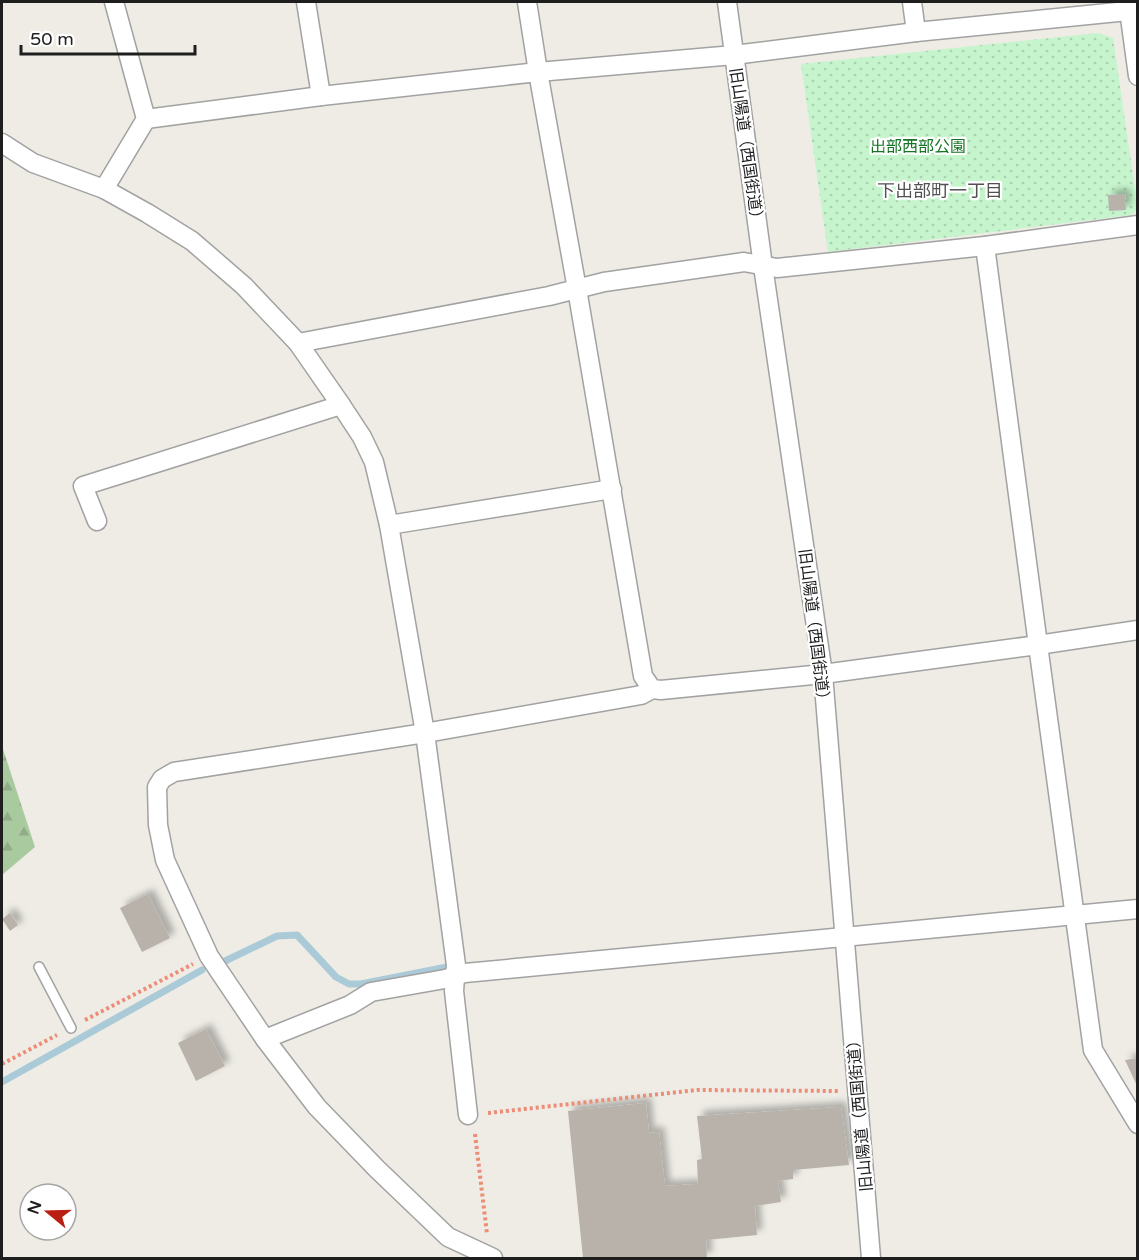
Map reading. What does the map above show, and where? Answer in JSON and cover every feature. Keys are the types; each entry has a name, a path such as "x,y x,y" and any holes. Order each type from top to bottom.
{"street":[{"path":"104,189 146,119 114,2"},
{"path":"306,2 321,96"},
{"path":"527,2 643,676 652,689"},
{"name":"旧山陽道（西国街道）","path":"727,2 823,674 871,1258"},
{"path":"912,2 916,32"},
{"path":"146,119 321,96 538,72 734,55 916,32 1133,10 1137,76"},
{"path":"2,143 33,163 104,189 192,241 244,286 298,343 341,405 374,462 389,525 425,733 456,965 454,991 468,1115"},
{"path":"298,343 549,296 604,282 744,262 777,268 985,246 1137,225"},
{"path":"985,246 1074,916 1094,1050 1137,1124"},
{"path":"97,521 83,486 341,405"},
{"path":"389,525 612,489"},
{"path":"491,1257 448,1237 376,1169 317,1107 265,1039 209,956 165,860 158,825 157,787 162,779 174,772 425,733 640,695 652,689 823,674 1137,630"},
{"path":"265,1039 350,1005 371,992 445,980 465,973 1137,909"}],"lane":[{"path":"39,967 71,1028"}],"path":[{"path":"2,1064 209,956"},
{"path":"468,1115 697,1090 858,1091"},
{"path":"468,1115 473,1120 491,1257"}],"green space":[{"name":"出部西部公園","path":"1098,33 1113,38 1137,202 1137,209 1132,215 828,252 801,64"},
{"path":"2,746 35,847 2,875"}],"building":[{"path":"1125,194 1126,210 1109,211 1108,195"},
{"path":"148,894 170,938 142,952 120,908"},
{"path":"10,913 18,925 10,931 2,919"},
{"path":"206,1029 225,1066 196,1081 178,1043"},
{"path":"1138,1058 1138,1088 1125,1060"},
{"path":"646,1103 649,1133 659,1132 665,1186 698,1184 697,1160 702,1159 697,1116 841,1107 849,1165 793,1170 793,1179 778,1181 781,1202 755,1206 757,1235 706,1240 707,1258 583,1258 568,1111"}],"waterway":[{"path":"223,962 277,936 297,935 336,977 349,984 361,984 447,967"},
{"path":"2,1082 202,970"}],"district":[{"name":"下出部町一丁目","path":"940,191"}]}
